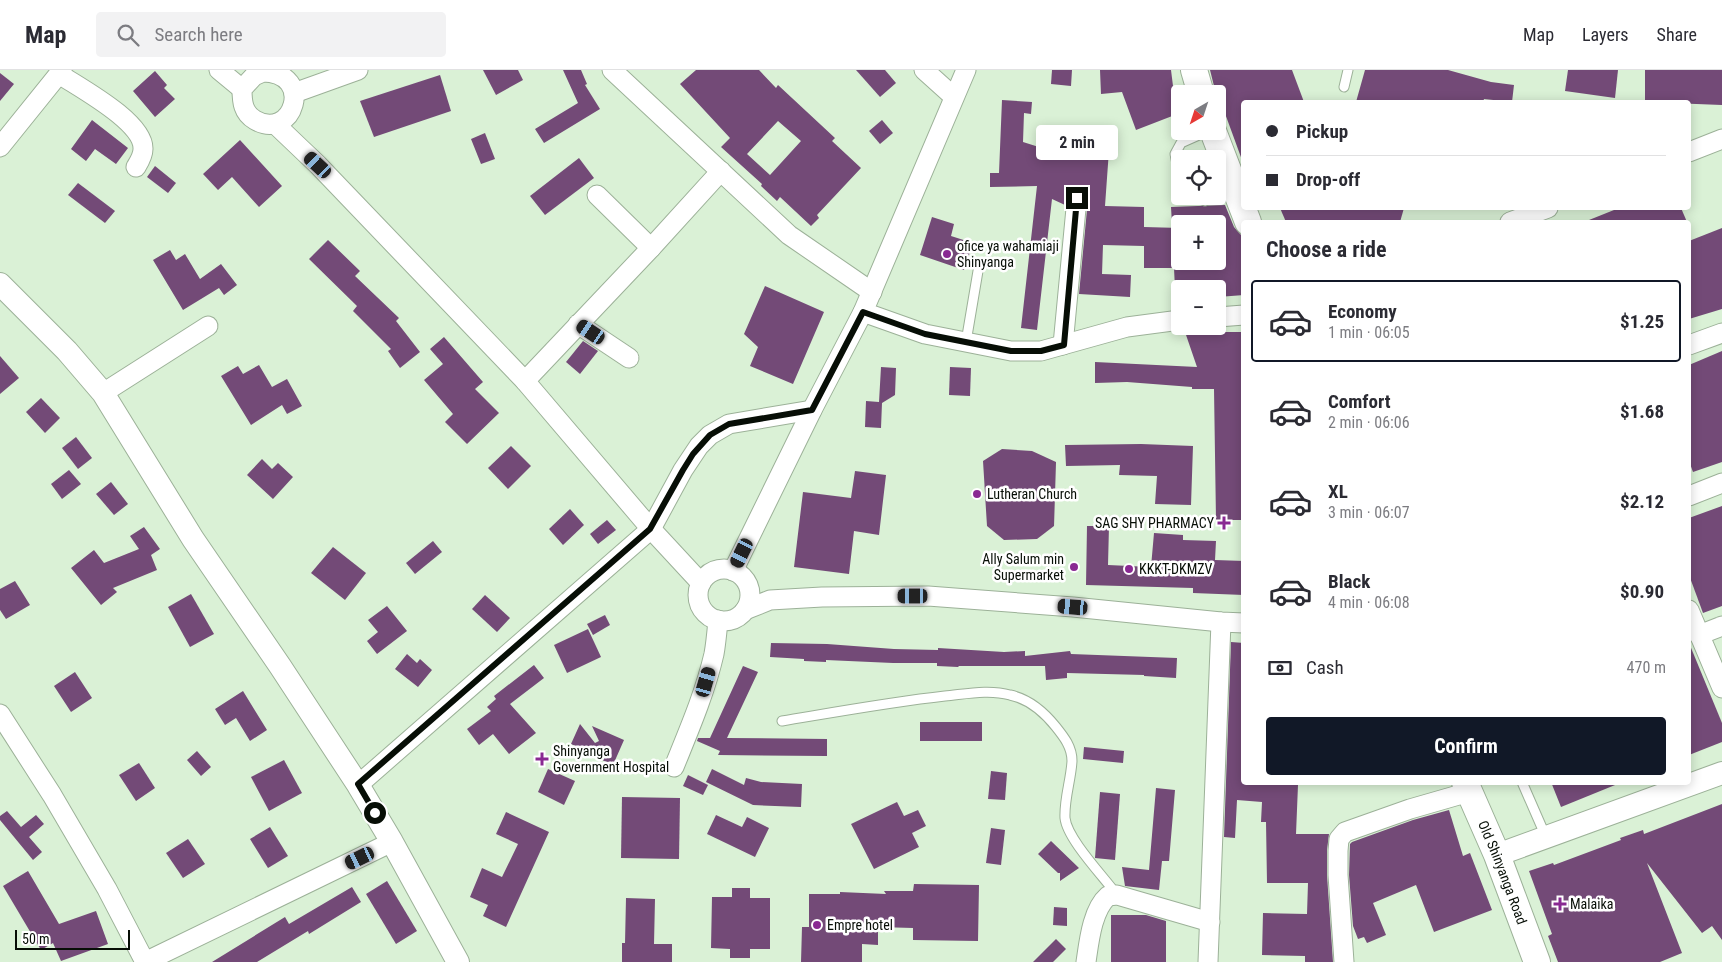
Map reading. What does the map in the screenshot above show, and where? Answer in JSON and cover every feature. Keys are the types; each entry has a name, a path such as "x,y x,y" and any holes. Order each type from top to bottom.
{"main road":[{"path":"1194,70 1198,85"},
{"path":"1217,140 1241,203"},
{"name":"Old Shinyanga Road","path":"1467,787 1497,855 1537,962"}],"street":[{"path":"219,70 242,89"},
{"path":"294,93 358,70"},
{"path":"612,70 789,235 872,292"},
{"path":"924,70 954,97"},
{"path":"733,571 812,410 863,312 966,70"},
{"path":"0,147 60,72 120,114 136,131 144,147 141,160 136,167"},
{"path":"263,72 274,72 282,76 291,85 294,93 293,106 289,114 275,124 260,123 251,118 243,105 242,89 254,76 263,72"},
{"path":"275,124 318,165 525,381 650,529 701,583"},
{"path":"1691,151 1722,139"},
{"path":"525,381 651,248 720,171"},
{"path":"597,195 651,248"},
{"path":"1064,345 1077,198"},
{"path":"1517,220 1543,210"},
{"path":"0,284 66,351 103,393 193,539 358,784 458,962"},
{"path":"863,312 925,334 1011,351 1041,351 1127,327 1171,321"},
{"path":"1226,316 1241,315"},
{"path":"578,324 629,358"},
{"path":"103,393 208,326"},
{"path":"1691,345 1722,333"},
{"path":"358,784 650,529 688,462 705,439 729,424 812,410"},
{"path":"1691,495 1722,483"},
{"path":"745,610 749,602 749,589 743,578 733,571 724,569 714,571 701,583 698,597 701,607 708,615 718,620 733,619 745,610 770,600 868,595 928,596 1241,623"},
{"path":"1691,615 1722,688"},
{"path":"674,767 706,682 714,654 718,620"},
{"path":"1208,962 1222,622"},
{"path":"1699,635 1722,626"},
{"path":"0,714 57,804 145,962 392,842"},
{"path":"1691,784 1722,773"},
{"path":"1497,855 1690,785"},
{"path":"1344,962 1338,875 1340,839 1345,832 1467,787"},
{"path":"1086,962 1089,941 1098,908 1108,896 1118,895 1210,922"}],"lane":[{"path":"1344,88 1348,70"},
{"path":"1177,150 1180,143 1187,140"},
{"path":"1226,195 1237,192"},
{"path":"966,342 978,271"},
{"path":"782,721 928,698 986,692 1007,694 1025,701 1041,711 1067,741 1072,753 1072,761 1065,807 1065,820 1068,829 1085,855 1118,895"},
{"path":"1523,785 1546,838"}],"building":[{"path":"483,70 518,70 523,80 496,95"},
{"path":"563,70 581,70 587,84 585,85 600,109 544,143 535,129 578,103"},
{"path":"696,70 759,70 776,88 778,85 835,138 832,141 861,168 817,215 819,218 811,226 780,197 777,201 761,186 762,184 721,147 730,138 680,84","holes":["778,121 801,141 770,175 747,154"]},
{"path":"856,70 885,70 896,83 880,97"},
{"path":"1052,70 1072,70 1071,86 1051,84"},
{"path":"1100,70 1171,70 1173,85 1171,85 1171,116 1136,130 1122,92 1101,94"},
{"path":"1210,70 1292,70 1303,100 1241,100 1241,157 1226,116 1226,85 1214,85"},
{"path":"1365,70 1448,70 1491,82 1514,85 1512,100 1357,100"},
{"path":"1568,70 1618,70 1615,98 1565,91"},
{"path":"1645,70 1722,70 1722,105 1691,104 1691,100 1645,100"},
{"path":"155,71 167,85 164,88 175,99 155,117 133,91"},
{"path":"0,73 14,84 0,101"},
{"path":"440,75 451,111 374,137 360,101"},
{"path":"1002,100 1032,102 1031,114 1024,113 1023,142 1080,160 1081,134 1110,136 1105,206 1144,207 1144,227 1171,228 1171,268 1144,268 1144,246 1103,245 1102,274 1131,275 1130,297 1079,294 1088,199 1084,189 1072,188 1068,192 1065,205 1052,199 1037,330 1021,328 1037,186 990,187 990,173 999,173"},
{"path":"92,120 128,148 116,164 95,149 86,161 71,149"},
{"path":"882,120 893,133 880,144 869,131"},
{"path":"485,133 495,159 481,164 471,139"},
{"path":"240,140 282,186 259,207 232,177 218,190 203,174"},
{"path":"579,158 594,178 545,215 530,196"},
{"path":"155,166 176,183 168,193 147,177"},
{"path":"78,183 115,211 105,223 68,195"},
{"path":"1225,205 1234,227 1241,235 1241,295 1226,296 1226,280 1175,280 1174,270 1226,270 1226,215 1171,215 1171,207"},
{"path":"1281,210 1403,210 1401,220 1285,220"},
{"path":"1614,210 1682,210 1686,220 1589,220"},
{"path":"932,217 954,224 951,236 973,243 964,270 920,255"},
{"path":"1722,228 1722,309 1691,318 1691,240"},
{"path":"328,240 360,271 355,276 399,318 396,321 420,352 400,368 388,351 391,349 353,311 357,306 309,259"},
{"path":"170,250 176,260 185,254 200,279 221,264 237,285 224,295 219,288 183,310 153,260"},
{"path":"765,286 824,312 793,384 750,366 758,347 744,334"},
{"path":"1226,332 1241,332 1241,520 1216,520 1214,389 1192,389 1192,387 1127,382 1095,383 1095,362 1197,367 1186,335 1226,335"},
{"path":"444,337 483,382 475,389 499,413 467,444 445,422 453,414 424,380 443,364 430,349"},
{"path":"583,341 598,351 580,374 566,362"},
{"path":"1722,351 1722,462 1693,472 1691,466 1691,364"},
{"path":"0,356 19,378 0,394"},
{"path":"259,365 272,387 287,379 302,406 287,414 282,405 251,425 221,376 238,366 243,374"},
{"path":"881,367 896,368 895,395 882,403 881,428 865,427 866,401 879,402"},
{"path":"950,367 971,368 970,396 949,395"},
{"path":"41,398 60,418 45,433 26,412"},
{"path":"76,437 92,458 78,469 62,448"},
{"path":"1141,444 1193,446 1191,505 1155,504 1157,476 1119,475 1120,465 1066,466 1065,445"},
{"path":"511,446 531,466 508,489 488,468"},
{"path":"1002,449 1032,451 1056,462 1054,526 1037,539 1004,540 987,526 983,461"},
{"path":"262,459 272,469 278,463 293,477 273,499 247,475"},
{"path":"69,470 81,484 62,499 51,484"},
{"path":"855,471 886,475 879,535 854,531 849,574 794,567 803,492 851,498"},
{"path":"111,482 128,504 114,515 96,494"},
{"path":"1722,506 1722,606 1703,613 1691,580 1691,517"},
{"path":"570,509 584,525 563,545 549,529"},
{"path":"607,520 616,530 598,544 590,534"},
{"path":"1087,526 1109,526 1108,565 1151,567 1154,533 1183,535 1183,540 1216,541 1215,560 1241,561 1241,595 1193,593 1193,588 1086,585"},
{"path":"144,527 160,549 151,555 157,570 113,588 117,592 101,605 71,568 94,550 104,563 139,549 130,536"},
{"path":"433,541 442,552 415,574 406,563"},
{"path":"333,547 366,573 345,600 311,573"},
{"path":"15,581 30,605 6,619 0,610 0,589"},
{"path":"191,594 214,634 190,647 168,607"},
{"path":"485,595 510,618 497,632 472,609"},
{"path":"387,606 407,631 377,654 367,641 378,632 368,620"},
{"path":"605,615 610,625 593,635 587,624"},
{"path":"588,629 601,657 567,673 554,645"},
{"path":"1231,642 1241,643 1241,785 1298,785 1296,834 1329,834 1327,875 1333,962 1305,962 1305,956 1262,955 1263,913 1307,914 1308,883 1267,883 1266,822 1261,822 1262,802 1237,800 1235,838 1224,837"},
{"path":"771,643 827,644 894,649 938,650 938,648 1004,652 1025,651 1025,656 1070,651 1071,654 1177,658 1176,678 1144,675 1067,673 1067,678 1046,680 1045,666 958,667 937,666 937,663 804,661 804,659 770,657"},
{"path":"1691,648 1722,723 1722,742 1691,754"},
{"path":"407,654 417,663 420,659 432,670 418,687 395,669"},
{"path":"534,665 544,678 510,704 536,733 509,754 493,734 479,745 467,729 491,711 487,707 496,699 494,696"},
{"path":"743,666 758,672 727,738 827,739 827,756 718,755 720,751 697,741 698,738 710,738"},
{"path":"75,672 92,698 71,712 54,686"},
{"path":"243,691 267,730 250,741 236,718 225,725 215,709"},
{"path":"920,722 982,722 982,741 920,741"},
{"path":"580,724 595,743 599,741 592,726 624,740 613,765 571,744"},
{"path":"1084,747 1124,751 1123,763 1083,759"},
{"path":"197,751 211,767 201,776 187,760"},
{"path":"284,760 302,793 269,811 251,777"},
{"path":"139,763 155,788 136,801 119,775"},
{"path":"548,769 575,781 564,805 538,792"},
{"path":"712,769 744,785 746,778 761,782 802,784 801,807 753,805 706,782"},
{"path":"991,771 1007,773 1005,800 988,799"},
{"path":"688,775 708,785 703,795 683,786"},
{"path":"1552,785 1615,785 1561,807"},
{"path":"1156,788 1175,790 1169,861 1162,861 1159,890 1125,886 1122,867 1149,870"},
{"path":"1100,792 1120,794 1115,860 1095,858"},
{"path":"622,797 680,798 679,859 621,858"},
{"path":"897,802 904,816 918,810 926,826 912,833 919,847 874,869 851,824"},
{"path":"1722,804 1722,940 1712,926 1702,933 1647,863 1682,953 1660,962 1558,962 1548,936 1552,934 1529,871 1553,863 1554,865 1643,830 1644,834"},
{"path":"1449,810 1463,856 1470,853 1492,910 1434,932 1416,885 1373,903 1386,935 1367,943 1364,937 1358,939 1353,926 1349,875 1350,844 1413,820"},
{"path":"7,811 21,827 36,815 44,824 29,837 42,852 33,860 0,820 0,816"},
{"path":"506,812 549,832 506,927 483,916 488,905 470,897 482,868 502,877 518,844 496,834"},
{"path":"716,815 742,827 747,817 769,828 755,857 707,834"},
{"path":"270,827 288,856 268,868 250,839"},
{"path":"991,828 1005,830 1001,865 986,863"},
{"path":"188,839 205,864 183,878 166,853"},
{"path":"1051,841 1079,868 1060,881 1060,873 1038,854"},
{"path":"28,871 59,924 96,911 108,944 61,961 53,943 41,950 3,886"},
{"path":"387,881 417,931 396,944 366,894"},
{"path":"914,884 979,885 978,941 913,940 913,928 878,927 878,945 862,944 862,962 801,962 802,927 809,927 809,894 840,894 840,892 886,894 884,891 913,891"},
{"path":"352,887 361,902 309,934 308,931 257,962 212,962 285,917 289,924"},
{"path":"732,888 750,888 750,898 770,898 770,949 750,949 750,958 730,958 730,949 711,948 712,897 732,897"},
{"path":"626,898 655,899 654,944 672,944 672,962 622,962 622,943 625,943"},
{"path":"1054,907 1067,908 1067,926 1053,925"},
{"path":"1111,915 1146,915 1166,921 1166,962 1111,962"},
{"path":"1056,939 1066,949 1053,962 1033,962"}],"place":[{"name":"ofice ya wahamiaji Shinyanga","path":"947,254"},
{"name":"Lutheran Church","path":"977,494"},
{"name":"SAG SHY PHARMACY","path":"1224,523"},
{"name":"Ally Salum min Supermarket","path":"1074,567"},
{"name":"KKKT-DKMZV","path":"1129,569"},
{"name":"Shinyanga Government Hospital","path":"542,759"},
{"name":"Malaika","path":"1560,904"},
{"name":"Empre hotel","path":"817,925"}],"route":[{"path":"375,813 358,784 650,529 683,470 705,439 716,430 729,424 812,410 863,312 925,334 1011,351 1041,351 1064,345 1077,198"}]}
